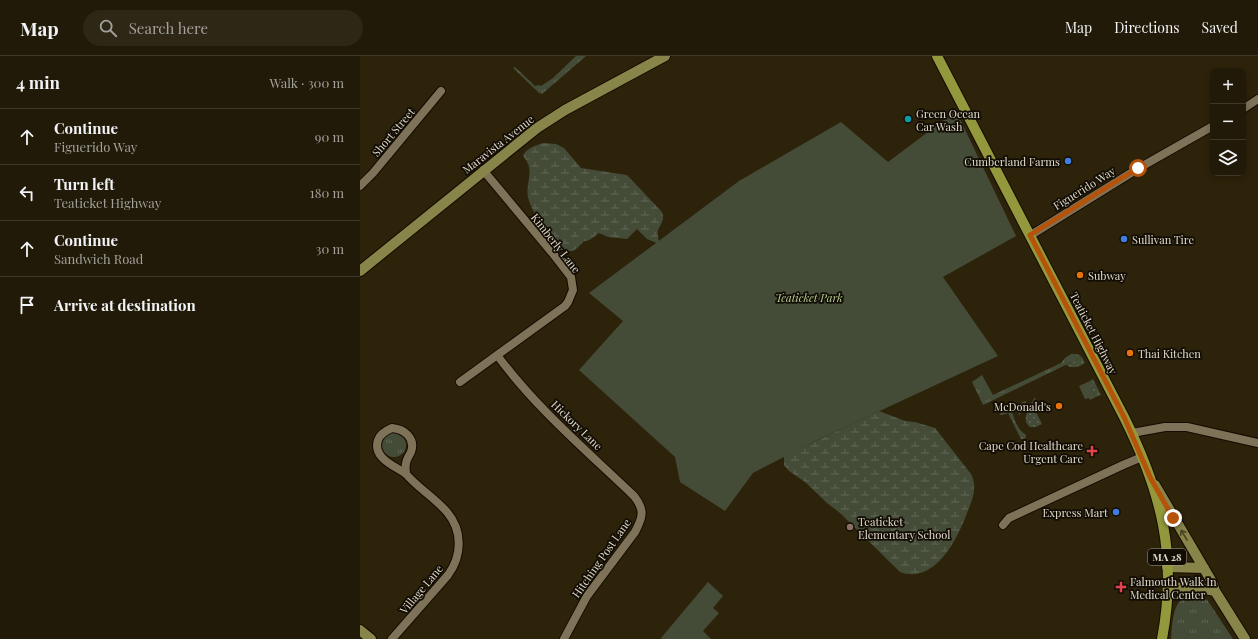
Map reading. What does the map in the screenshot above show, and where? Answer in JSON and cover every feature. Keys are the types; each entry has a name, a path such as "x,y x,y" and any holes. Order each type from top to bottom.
{"main road":[{"name":"Maravista Avenue","path":"360,271 483,170 551,118 665,56"},
{"name":"Teaticket Highway","path":"937,56 1132,433 1150,477 1161,513 1166,545 1168,588 1162,639"},
{"path":"1150,477 1212,582 1215,591 1245,639"},
{"path":"1167,567 1204,568"},
{"path":"1168,588 1195,586 1215,591"},
{"path":"360,630 370,639"}],"street":[{"name":"Short Street","path":"360,186 373,173 441,91"},
{"path":"1246,106 1258,99"},
{"name":"Figuerido Way","path":"1030,235 1138,168 1210,128"},
{"name":"Kimberly Lane","path":"460,382 565,306 573,290 571,277 483,170"},
{"name":"Hickory Lane","path":"497,355 538,404 634,496 642,510"},
{"path":"1132,433 1165,427 1187,427 1258,443"},
{"name":"Village Lane","path":"392,639 448,575 455,564 459,549 459,539 456,529 448,513 406,474 383,460 380,456 377,445 378,439 386,430 398,428 411,440 412,446 406,464 406,474"},
{"path":"1004,525 1010,518 1123,464 1142,457"},
{"name":"Hitching Post Lane","path":"564,639 587,596 635,532 640,522 642,510"}],"green space":[{"path":"576,56 586,56 542,94 539,93 513,68 515,67 535,86 541,86 553,78"},
{"name":"Teaticket Park","path":"956,111 1016,236 943,277 998,356 815,441 753,473 725,511 680,482 675,457 579,370 623,321 589,293 739,181 841,122 888,162"},
{"path":"543,143 556,144 564,148 581,168 627,175 662,212 663,219 658,230 659,244 647,239 637,229 627,239 608,237 599,233 571,251 565,250 558,245 551,238 533,211 527,191 530,171 527,161 523,156 524,153 534,146"},
{"path":"1071,354 1078,354 1082,357 983,405 972,382 982,375 993,395 1061,363"},
{"path":"1082,357 1085,363 1080,366 1074,367 1066,365"},
{"path":"1093,379 1101,395 1096,397 1088,382"},
{"path":"1088,382 1096,397 1090,400 1089,398 1085,399 1079,386"},
{"path":"1035,397 1036,404 1033,406 1042,424 1036,427 1030,427 1027,424 1026,417"},
{"path":"1025,401 1026,402 1019,416 1018,407"},
{"path":"1011,406 1016,422 1026,435 1026,438 1021,439 1008,413 1000,415 1001,411"},
{"path":"879,411 905,421 915,422 935,428 971,474 973,479 973,498 958,535 943,557 934,566 924,572 913,574 900,572 840,513 805,482 789,471 784,465 784,456"},
{"path":"394,433 402,437 406,445 402,453 394,457 386,453 382,445 386,437"},
{"path":"708,582 723,596 713,608 719,613 703,631 711,639 662,639 661,638"},
{"path":"1189,595 1202,596 1208,601 1233,639 1171,639 1176,608 1183,598"}],"place":[{"name":"Green Ocean Car Wash","path":"908,119"},
{"name":"Cumberland Farms","path":"1068,161"},
{"name":"Sullivan Tire","path":"1124,239"},
{"name":"Subway","path":"1080,275"},
{"name":"Thai Kitchen","path":"1130,353"},
{"name":"McDonald's","path":"1059,406"},
{"name":"Cape Cod Healthcare Urgent Care","path":"1092,451"},
{"name":"Express Mart","path":"1116,512"},
{"name":"Teaticket Elementary School","path":"850,527"},
{"name":"Falmouth Walk In Medical Center","path":"1121,587"}],"route":[{"path":"1138,168 1030,235 1132,433 1150,477 1173,518"}]}
